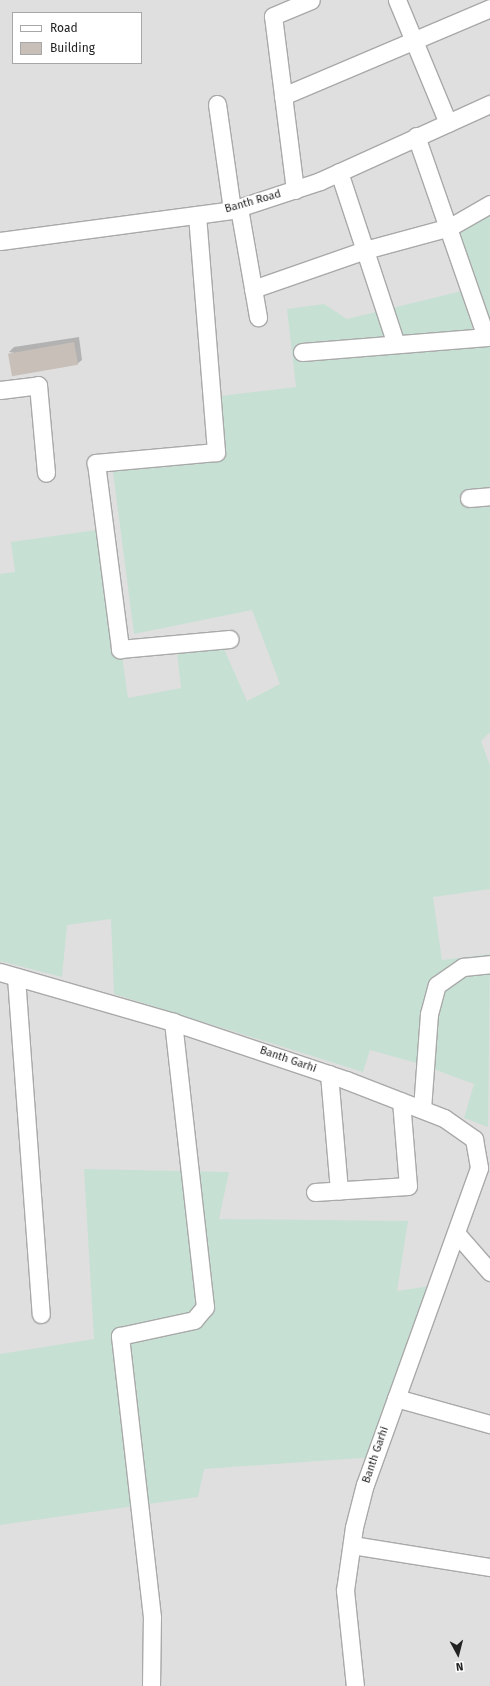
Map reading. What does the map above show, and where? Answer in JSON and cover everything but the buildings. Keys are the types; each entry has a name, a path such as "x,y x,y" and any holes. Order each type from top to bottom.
{"street":[{"path":"295,190 273,16 311,0"},
{"path":"397,0 448,123"},
{"path":"283,96 414,43 490,8"},
{"path":"217,104 258,317"},
{"name":"Banth Road","path":"0,241 236,209 295,190 339,172 416,136 490,104"},
{"path":"416,136 450,227 484,331 490,334"},
{"path":"339,172 396,344"},
{"path":"253,289 365,250 450,227 490,204"},
{"path":"196,215 216,452 96,463 120,649 230,639"},
{"path":"302,352 490,337"},
{"path":"0,390 38,385 46,473"},
{"path":"469,498 490,496"},
{"path":"422,1109 428,1014 437,985 463,967 490,964"},
{"path":"8,974 41,1314"},
{"name":"Banth Garhi","path":"8,974 174,1022 330,1074 444,1118 474,1139 479,1168 365,1484 352,1545 345,1590 355,1686"},
{"path":"151,1686 152,1617 120,1336 194,1320 205,1307 174,1022"},
{"path":"330,1074 339,1191"},
{"path":"315,1192 408,1186 402,1101"},
{"path":"456,1233 490,1272"},
{"path":"396,1398 490,1424"},
{"path":"352,1545 490,1567"}],"shaded area":[{"path":"0,0 490,0 490,1686 0,1686"}],"green space":[{"path":"490,202 490,732 481,741 490,766 490,889 433,897 442,960 490,954 488,1127 464,1118 474,1084 417,1063 370,1050 363,1072 114,994 111,919 67,925 62,977 0,961 0,574 15,572 11,542 104,529 128,698 181,688 177,652 220,640 247,701 280,684 252,610 134,634 113,472 216,452 212,397 296,387 287,309 324,304 347,319 470,289 450,227"},
{"path":"84,1169 229,1172 219,1219 408,1221 397,1291 437,1285 375,1457 204,1469 198,1497 0,1525 0,1354 94,1339"}]}
